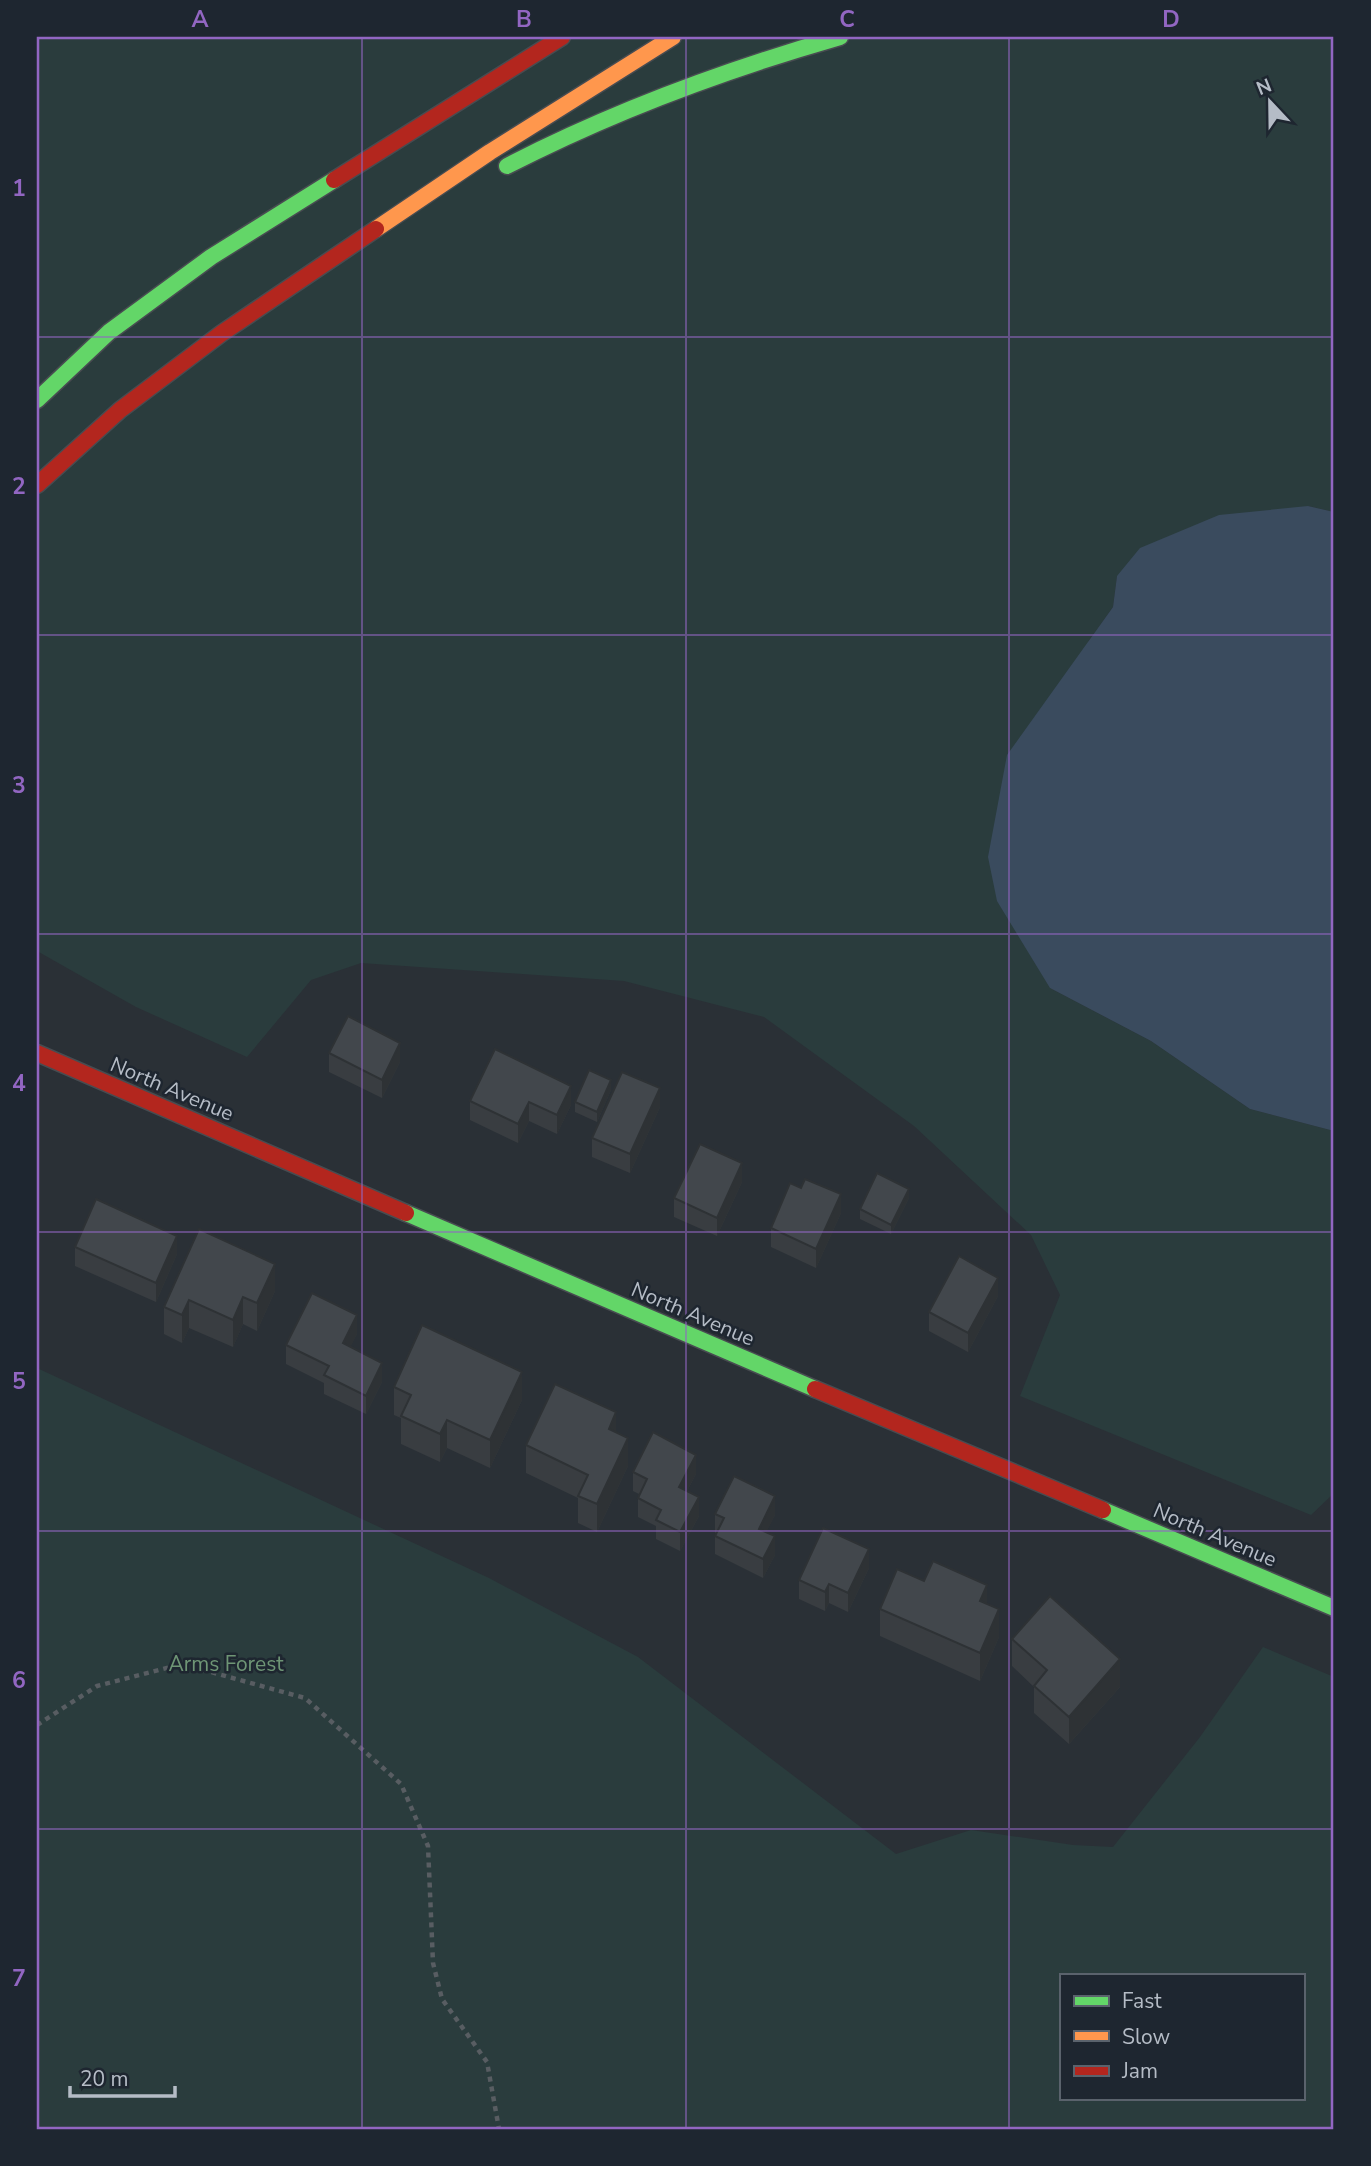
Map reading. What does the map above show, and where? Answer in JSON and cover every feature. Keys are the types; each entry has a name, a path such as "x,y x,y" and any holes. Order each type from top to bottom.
{"main road":[{"path":"37,400 109,332 211,257 562,37"},
{"path":"37,485 170,370 501,145 673,37"},
{"path":"491,175 598,123 688,85 840,37"},
{"path":"330,262 467,188"},
{"name":"North Avenue","path":"37,1053 729,1353 1334,1608"}],"path":[{"path":"37,1725 97,1686 182,1664 305,1698 401,1784 428,1846 433,1963 442,1999 487,2062 499,2129"}],"green space":[{"path":"37,37 1334,37 1334,512 1308,506 1117,576 1113,607 1088,642 1050,988 1151,1041 1250,1109 1334,1131 1334,1493 1311,1515 1020,1396 1060,1295 1031,1235 914,1126 764,1017 624,981 361,963 311,980 247,1057 136,1007 37,951"},
{"name":"Arms Forest","path":"37,1368 489,1578 638,1657 896,1854 971,1830 1073,1845 1113,1847 1200,1737 1263,1647 1334,1677 1334,2129 37,2129"}],"water":[{"path":"1308,506 1334,512 1334,1131 1250,1109 1151,1041 1050,988 997,901 988,857 1007,755 1113,607 1117,576 1140,548 1219,515"}],"building":[{"path":"348,1016 400,1043 382,1080 329,1053"},
{"path":"495,1049 571,1086 557,1115 529,1102 518,1124 470,1101"},
{"path":"589,1070 611,1080 597,1112 575,1102"},
{"path":"622,1072 660,1088 630,1154 592,1138"},
{"path":"700,1144 742,1163 717,1218 674,1198"},
{"path":"877,1173 909,1189 891,1225 860,1209"},
{"path":"805,1179 841,1194 816,1249 771,1228 790,1183 801,1188"},
{"path":"96,1199 177,1236 156,1283 75,1247"},
{"path":"199,1229 275,1264 257,1303 243,1297 233,1320 189,1300 182,1315 164,1307"},
{"path":"959,1256 998,1278 968,1333 929,1312"},
{"path":"312,1293 357,1315 343,1343 382,1363 366,1396 324,1375 329,1366 286,1345"},
{"path":"422,1325 522,1372 490,1440 447,1420 440,1434 401,1416 411,1395 394,1387"},
{"path":"555,1384 616,1412 609,1429 628,1438 597,1504 578,1496 588,1475 526,1445"},
{"path":"653,1432 696,1455 679,1487 699,1497 680,1532 656,1520 661,1510 638,1498 647,1479 633,1472"},
{"path":"734,1476 775,1496 759,1529 775,1536 763,1559 715,1536 724,1518 715,1514"},
{"path":"823,1528 869,1549 848,1593 829,1584 825,1592 799,1580"},
{"path":"933,1561 987,1585 980,1601 999,1609 980,1653 880,1609 897,1569 924,1581"},
{"path":"1050,1596 1120,1659 1069,1717 1034,1686 1047,1670 1012,1639"}],"traffic: fast":[{"path":"507,166 588,127 670,93 754,63 840,37"},
{"path":"37,400 109,332 211,257 334,180"},
{"path":"406,1213 815,1389"},
{"path":"1103,1510 1334,1608"}],"traffic: slow":[{"path":"376,229 490,152 673,37"}],"traffic: jam":[{"path":"334,180 562,37"},
{"path":"37,485 120,410 222,333 376,229"},
{"path":"37,1053 406,1213"},
{"path":"815,1389 1103,1510"}]}
